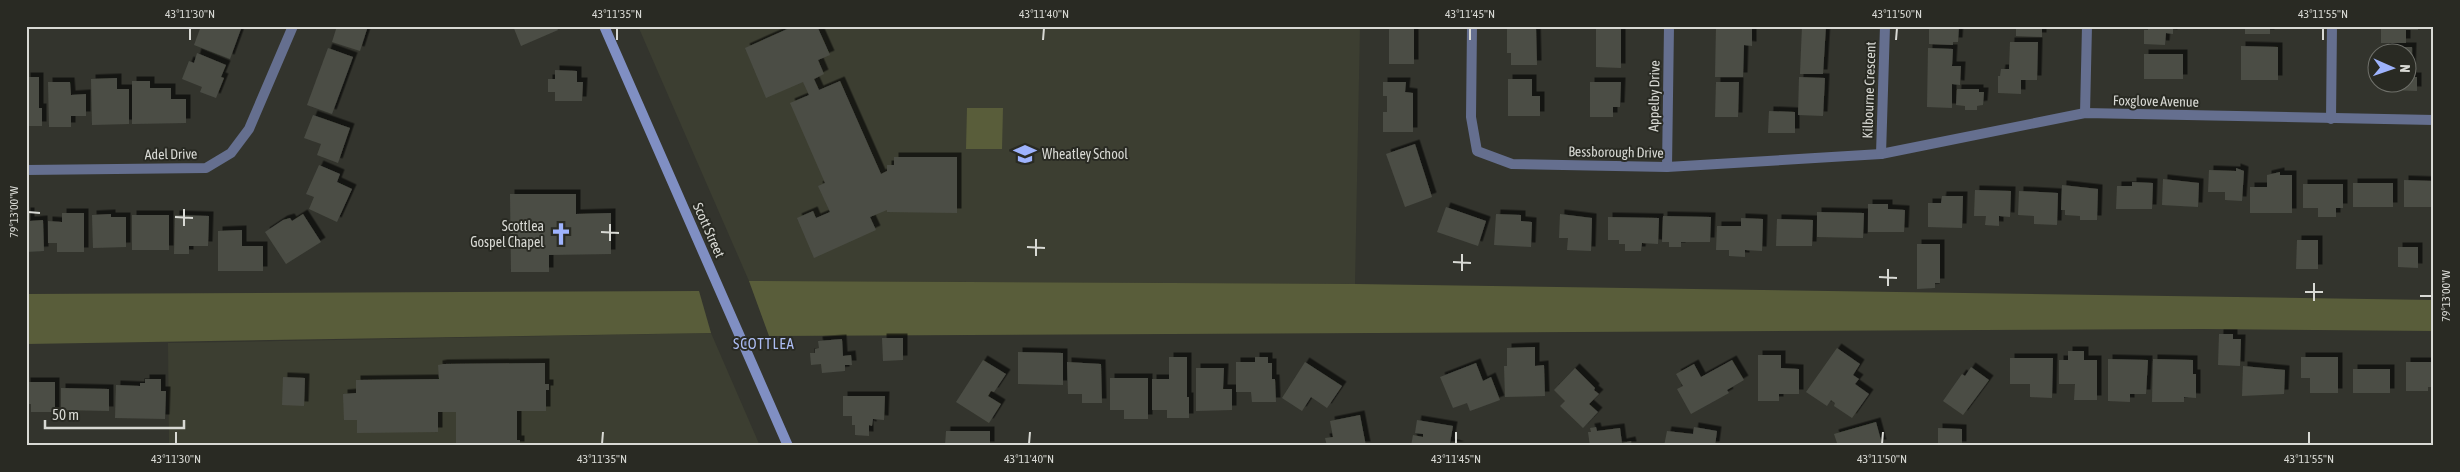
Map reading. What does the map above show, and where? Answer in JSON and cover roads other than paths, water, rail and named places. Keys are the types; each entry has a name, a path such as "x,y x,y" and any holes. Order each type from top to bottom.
{"main road":[{"name":"Scott Street","path":"604,26 788,446"}],"street":[{"name":"Adel Drive","path":"26,170 206,168 231,153 249,129 293,26"},
{"name":"Bessborough Drive","path":"1472,26 1471,117 1477,151 1512,164 1667,167 1881,154"},
{"name":"Appelby Drive","path":"1667,167 1669,26"},
{"name":"Kilbourne Crescent","path":"1881,154 1885,26"},
{"path":"2085,113 2087,26"},
{"path":"2331,119 2332,26"},
{"name":"Foxglove Avenue","path":"1881,154 2085,113 2434,120"}],"place":[{"name":"Wheatley School","path":"1025,154"},
{"name":"Scottlea Gospel Chapel","path":"561,234"}],"district":[{"name":"SCOTTLEA","path":"764,344"}]}
